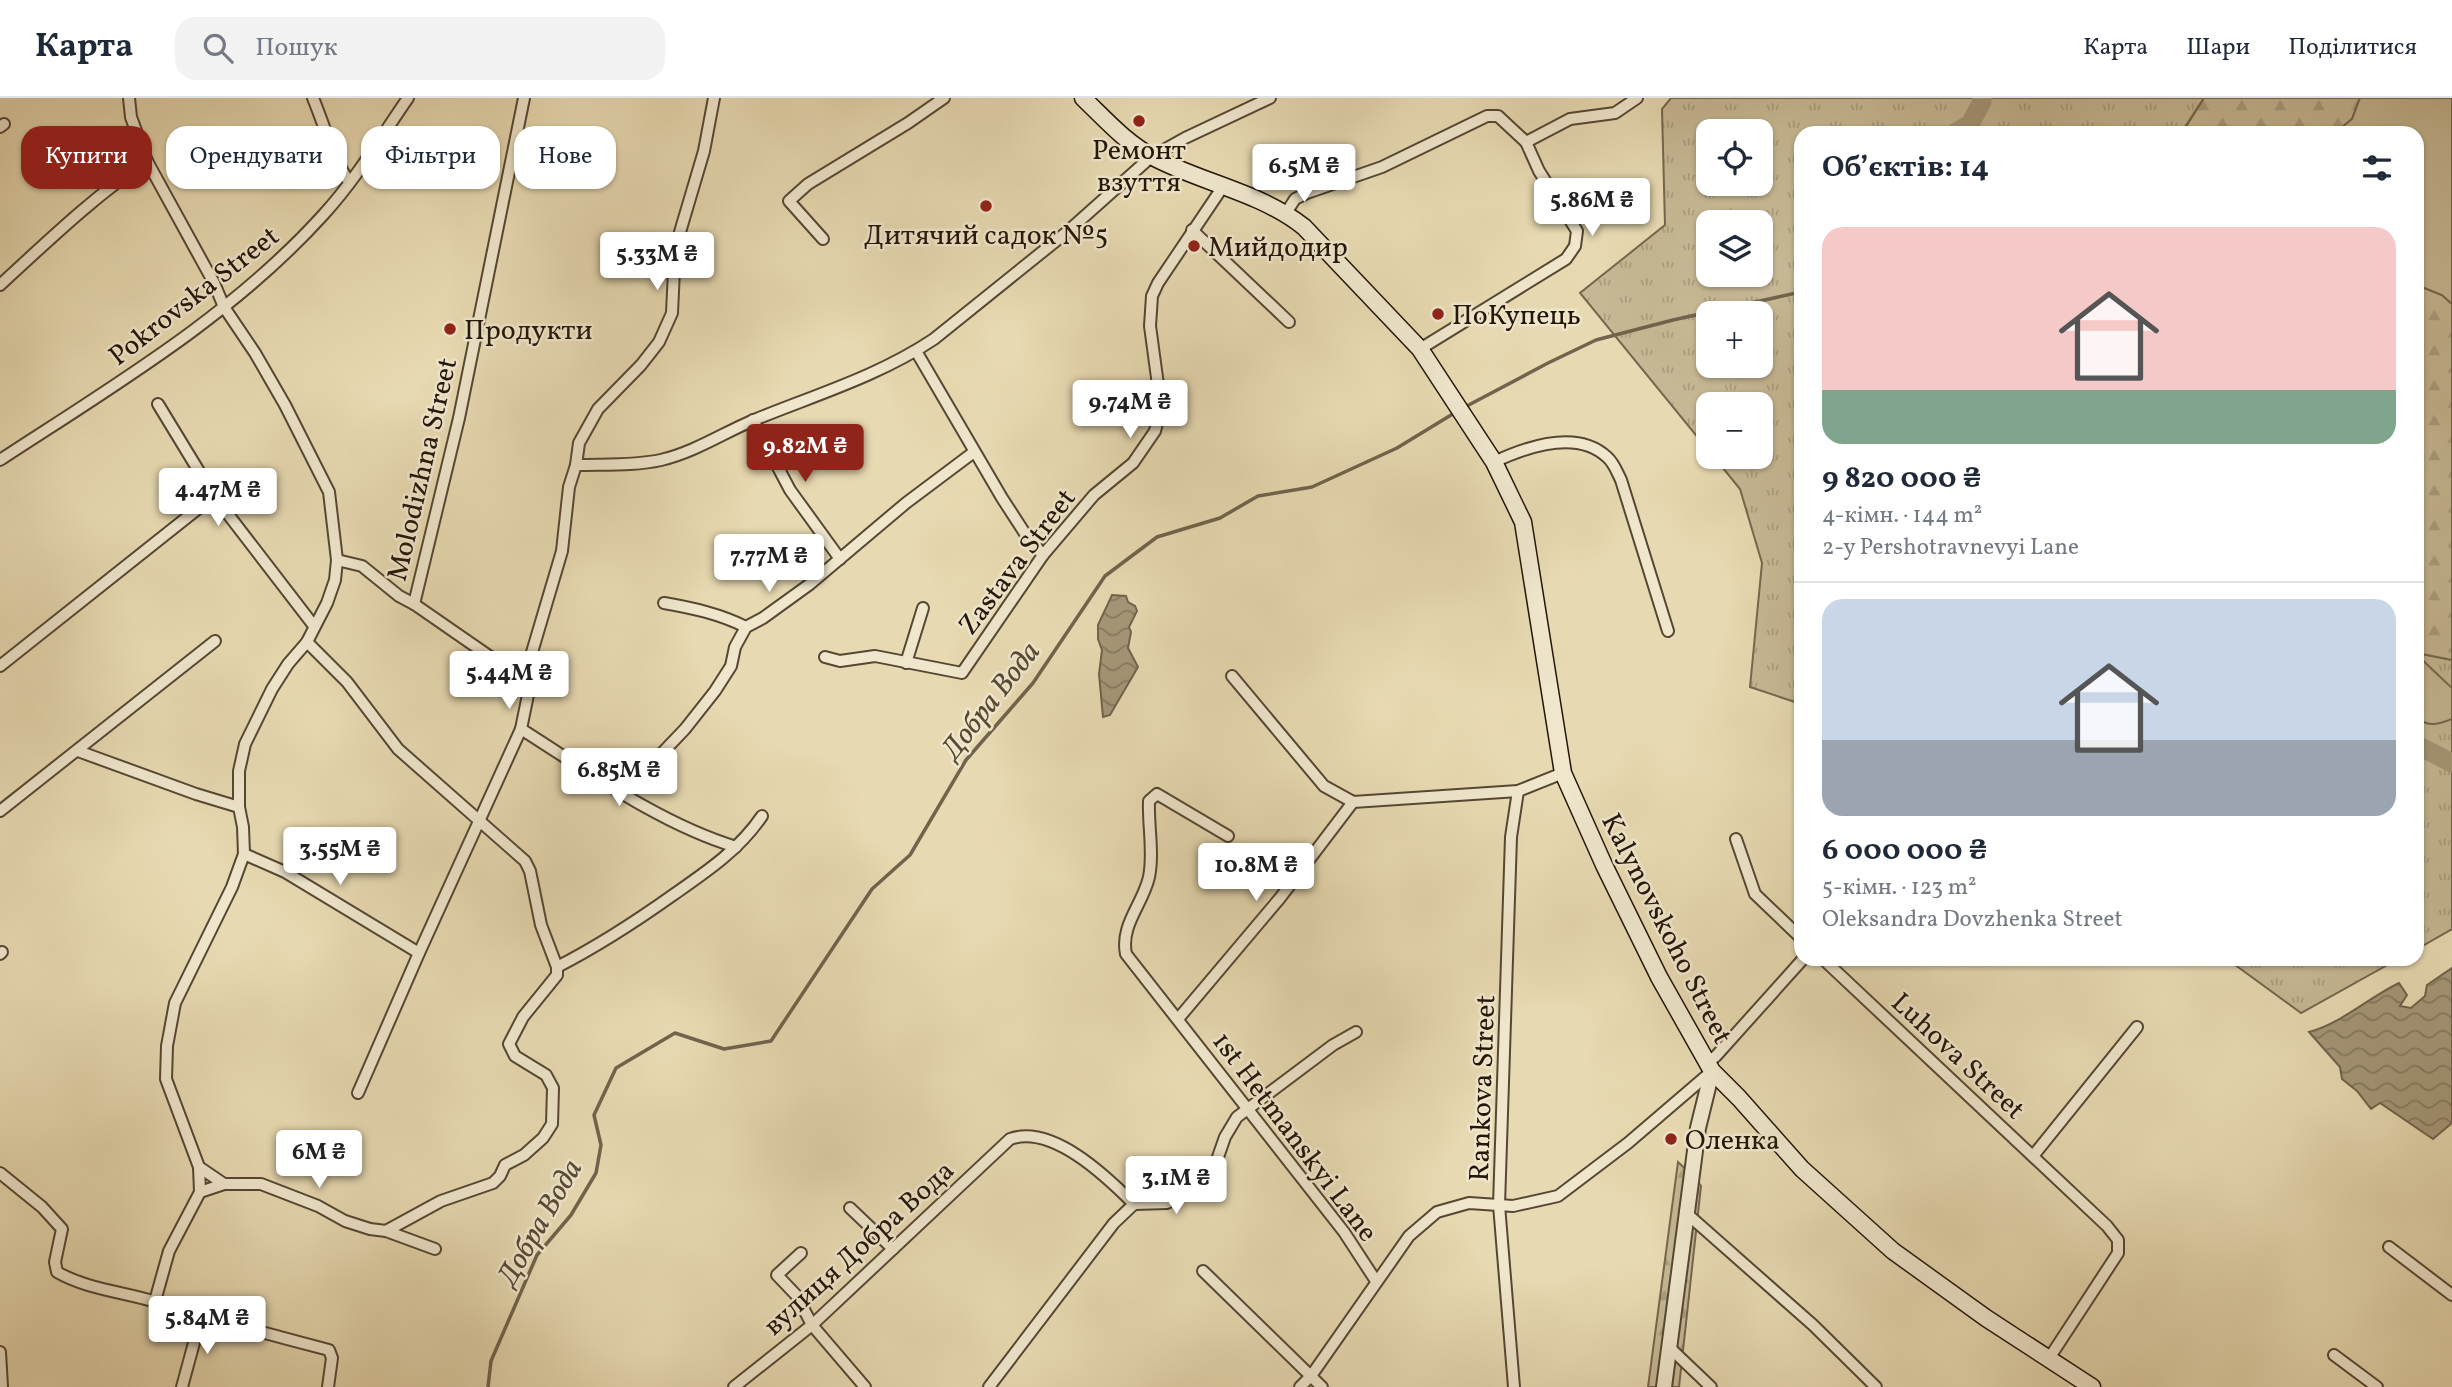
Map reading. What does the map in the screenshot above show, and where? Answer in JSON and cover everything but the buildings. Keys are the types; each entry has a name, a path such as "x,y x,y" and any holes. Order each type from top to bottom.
{"main road":[{"name":"Kalynovskoho Street","path":"1083,98 1131,144 1152,157 1286,213 1304,227 1420,349 1494,462 1523,522 1563,773 1604,866 1659,977 1709,1067 1802,1169 1893,1251 2048,1360 2092,1387"}],"street":[{"path":"129,98 134,126"},
{"path":"313,98 335,161 349,182"},
{"name":"Pokrovska Street","path":"0,460 138,371 224,307 325,213 408,98"},
{"name":"Molodizhna Street","path":"414,604 459,418 524,98"},
{"path":"358,1093 521,729 530,685 530,659 562,551 569,487 579,443 598,409 659,342 672,313 675,249 704,151 714,98"},
{"path":"823,239 789,201 808,184 944,98"},
{"path":"576,465 661,460 699,447 753,420 816,397 916,351 1057,240 1152,157 1185,138 1270,98"},
{"path":"1526,142 1570,119 1615,113 1637,98"},
{"path":"1286,213 1295,199 1307,193 1382,167 1487,116 1498,116 1526,142 1539,171 1577,231 1575,246 1566,259 1420,349"},
{"path":"152,172 214,283 224,307 285,405 329,492 337,560 335,579 327,603 307,642 272,689 245,744 239,771 239,807 244,854 232,887 175,1003 170,1022 166,1079 199,1167 200,1192 169,1251 155,1301"},
{"name":"Zastava Street","path":"906,663 962,673 1042,555 1094,495 1133,463 1154,431 1161,407 1150,326 1152,296 1192,230 1224,185"},
{"path":"0,285 80,212 110,189"},
{"path":"1192,230 1289,322"},
{"path":"916,351 974,452 1026,535 1042,555"},
{"path":"158,404 214,496 314,626"},
{"path":"753,420 790,490 840,559"},
{"path":"1494,462 1522,449 1564,443 1586,445 1605,455 1612,462 1621,480 1668,631"},
{"path":"624,793 685,729 715,691 731,666 735,647 746,627 763,618 840,559 906,503 974,452"},
{"path":"0,666 214,496"},
{"path":"337,560 362,566 399,596 505,667 515,667 530,659"},
{"path":"664,603 715,614 746,627"},
{"path":"825,657 840,661 875,656 906,663 923,608"},
{"path":"0,811 215,642"},
{"path":"307,642 347,682 398,749 525,861 530,871 541,925 557,967 557,975 523,1017 509,1044 515,1056 546,1075 553,1088 552,1124 543,1138 524,1155 505,1165 493,1183 441,1201 386,1230"},
{"path":"1231,676 1324,786 1353,802 1518,791 1563,773"},
{"path":"521,729 676,822 736,848"},
{"path":"78,751 239,807"},
{"name":"Rankova Street","path":"1514,1387 1499,1205 1511,837 1518,791"},
{"name":"1st Hetmanskyi Lane","path":"1228,836 1157,794 1149,801 1149,877 1133,911 1124,944 1132,964 1249,1108 1344,1232 1376,1281"},
{"name":"1st Hetmanskyi Lane","path":"1178,1019 1280,898 1353,802"},
{"path":"557,967 633,924 713,867 751,833 762,816"},
{"path":"1737,839 1755,894 1794,931"},
{"path":"244,854 285,872 419,953"},
{"path":"1300,1387 1311,1376 1409,1236 1437,1212 1469,1203 1513,1206 1558,1196 1628,1143 1709,1067 1797,966"},
{"name":"Luhova Street","path":"1830,966 2107,1226 2118,1240 2118,1253 2048,1360"},
{"name":"Luhova Street","path":"2033,1156 2137,1027"},
{"path":"989,1387 1114,1223 1134,1204 1167,1203 1211,1177 1225,1137 1237,1117 1333,1045 1356,1032"},
{"path":"1664,1387 1685,1212 1709,1067"},
{"name":"вулиця Добра Вода","path":"734,1387 812,1325 1010,1139 1023,1134 1060,1145 1106,1175 1134,1204"},
{"path":"199,1167 223,1184"},
{"path":"0,1173 42,1207 61,1229 55,1262 57,1272 70,1279 155,1301 201,1317 329,1350 332,1358 328,1387"},
{"path":"200,1192 223,1184 261,1184 318,1206 345,1221 386,1230 435,1249"},
{"path":"850,1208 892,1249"},
{"path":"1685,1212 1813,1325 1876,1387"},
{"path":"2389,1247 2452,1295"},
{"path":"801,1253 777,1275 797,1296 812,1325 865,1387"},
{"path":"1203,1271 1322,1387"},
{"path":"182,1387 201,1317"},
{"path":"1669,1347 1711,1387"},
{"path":"0,1352 2,1387"},
{"path":"2334,1355 2376,1387"}],"green space":[{"path":"1671,98 2204,98 2186,126 1794,126 1794,702 1750,687 1762,563 1740,489 1724,469 1773,469 1773,392 1696,392 1696,435 1580,293 1665,225 1662,109"},
{"path":"2204,98 2360,98 2352,119 2344,126 2186,126"},
{"path":"2360,98 2452,98 2452,304 2442,295 2424,288 2424,126 2344,126 2352,119"},
{"path":"2424,288 2442,295 2452,304 2452,660 2424,654"},
{"path":"2424,654 2452,660 2452,929 2424,945"},
{"path":"2424,662 2452,688 2452,719 2425,723"},
{"path":"2237,966 2385,966 2301,1013"},
{"path":"1678,1162 1701,1186 1679,1387 1648,1387"}],"water":[{"path":"1112,595 1126,596 1137,611 1129,627 1131,632 1128,648 1138,667 1110,715 1103,717 1099,674 1102,650 1098,639 1098,625"},
{"path":"2452,968 2452,1123 2433,1139 2380,1103 2371,1109 2357,1091 2342,1079 2340,1067 2309,1032 2333,1023 2399,983 2407,995 2400,1006 2411,1008 2425,996 2427,985"}],"waterway":[{"path":"1967,126 1982,98"},
{"name":"Добра Вода","path":"1463,408 1596,340 1794,294"},
{"name":"Добра Вода","path":"488,1387 491,1361 537,1255 571,1215 596,1173 601,1145 594,1115 616,1068 675,1033 724,1049 771,1041 872,889 910,855 966,760 1033,683 1105,576 1157,537 1220,518 1258,496 1312,487 1397,448 1456,412"},
{"path":"2424,749 2452,763"}],"place":[{"name":"Ремонт взуття","path":"1139,121"},
{"name":"Дитячий садок №5","path":"986,206"},
{"name":"Мийдодир","path":"1194,246"},
{"name":"ПоКупець","path":"1438,314"},
{"name":"Продукти","path":"450,329"},
{"name":"Оленка","path":"1671,1139"}]}
